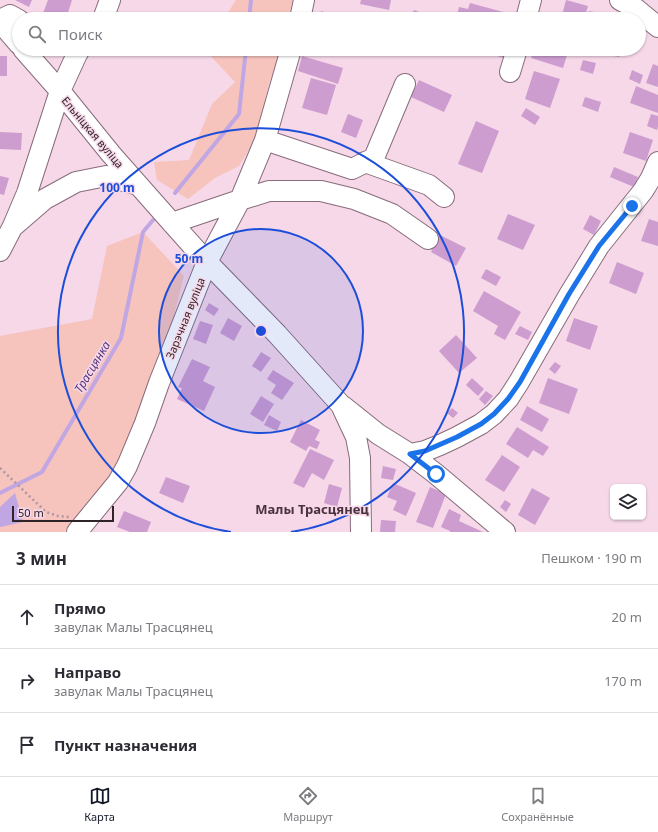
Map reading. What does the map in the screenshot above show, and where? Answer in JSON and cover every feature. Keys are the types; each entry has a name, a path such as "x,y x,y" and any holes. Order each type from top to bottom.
{"street":[{"path":"106,12 110,0"},
{"path":"301,12 304,0"},
{"path":"528,12 531,0"},
{"path":"620,0 639,12"},
{"path":"12,15 10,14 0,21 12,36"},
{"path":"646,18 658,27"},
{"name":"Ельніцкая вуліца","path":"29,56 138,185 207,262 277,334 341,405"},
{"path":"60,91 73,56"},
{"name":"Зарэчная вуліца","path":"74,524 118,482 127,466 207,262 240,200 265,140 289,56"},
{"path":"510,72 515,56"},
{"path":"327,192 342,176 374,158 405,84"},
{"name":"Ельніцкая вуліца","path":"0,251 13,226 27,192 60,91"},
{"path":"265,140 429,185 444,197"},
{"path":"360,458 373,448 386,447 410,454 425,451 457,437 481,424 494,414 508,399 520,382 569,294 599,246 643,191 658,162"},
{"path":"13,226 45,199 76,182 106,176 138,185"},
{"path":"172,223 269,191 321,191 354,199 392,214 428,239"},
{"path":"341,405 378,434 410,454 436,474 505,532"},
{"path":"341,405 356,437 360,458 361,532"}],"path":[{"path":"0,468 46,512 74,524"}],"shaded area":[{"path":"236,0 293,0 290,12 228,12"},
{"path":"211,56 280,56 269,83 265,100 264,125 239,166 215,178 188,199 157,180 154,162 189,160 212,104 235,82"},
{"path":"143,232 184,276 166,347 134,436 111,478 65,532 0,532 0,336 92,319 107,246"},
{"path":"15,493 23,522 0,527 0,507"}],"building":[{"path":"15,0 32,0 29,7"},
{"path":"48,0 72,0 68,12 43,12"},
{"path":"361,0 391,0 389,10 360,4"},
{"path":"566,0 588,6 586,12 563,12"},
{"path":"470,3 503,12 458,12 459,7 468,9"},
{"path":"0,56 7,56 7,76 0,76"},
{"path":"302,56 343,68 338,84 298,71"},
{"path":"497,56 508,56 507,59"},
{"path":"532,56 567,56 563,68 531,58"},
{"path":"583,60 596,63 593,74 580,70"},
{"path":"653,64 658,66 658,87 646,83"},
{"path":"632,70 643,75 640,84 629,79"},
{"path":"534,71 560,79 550,108 525,99"},
{"path":"311,78 336,85 327,115 302,108"},
{"path":"419,80 452,95 444,112 411,97"},
{"path":"636,86 658,95 658,113 630,103"},
{"path":"585,97 601,102 598,112 582,106"},
{"path":"526,108 540,117 535,125 521,116"},
{"path":"348,114 363,120 356,138 341,132"},
{"path":"651,114 658,116 657,130 647,126"},
{"path":"476,121 499,131 482,173 458,164"},
{"path":"0,132 22,133 21,150 0,149"},
{"path":"630,132 653,140 646,161 623,153"},
{"path":"614,167 638,177 634,187 610,177"},
{"path":"0,176 9,178 4,195 0,194"},
{"path":"508,214 535,225 523,250 497,239"},
{"path":"590,215 601,221 594,235 583,229"},
{"path":"649,219 658,222 658,246 641,241"},
{"path":"440,235 466,248 456,266 431,252"},
{"path":"617,262 644,273 636,294 609,283"},
{"path":"486,269 501,277 496,286 481,278"},
{"path":"484,291 521,312 505,340 494,334 498,326 473,311"},
{"path":"209,303 219,309 214,316 205,310"},
{"path":"228,318 242,326 234,341 220,333"},
{"path":"574,318 598,326 590,350 566,341"},
{"path":"200,321 213,325 206,344 193,339"},
{"path":"520,326 532,332 528,340 515,334"},
{"path":"456,335 477,358 459,373 439,351"},
{"path":"261,352 271,358 261,372 252,366"},
{"path":"192,359 210,367 203,381 215,387 204,411 177,399 182,388 178,387"},
{"path":"555,362 561,366 555,374 549,369"},
{"path":"273,370 294,383 282,400 271,393 276,385 267,379"},
{"path":"472,378 484,389 478,396 466,385"},
{"path":"548,378 578,389 569,414 539,403"},
{"path":"486,391 493,396 485,405 479,399"},
{"path":"261,396 274,404 263,422 250,414"},
{"path":"527,406 549,419 542,432 520,420"},
{"path":"452,408 458,413 453,418 447,413"},
{"path":"269,415 281,422 277,431 264,425"},
{"path":"301,420 320,430 315,440 320,442 317,449 309,446 306,451 290,442"},
{"path":"517,427 549,447 543,456 533,450 528,458 506,444"},
{"path":"310,449 334,460 324,480 312,473 304,488 293,483"},
{"path":"502,455 520,467 504,492 485,480"},
{"path":"383,466 396,469 393,480 381,478"},
{"path":"166,477 190,486 183,503 159,493"},
{"path":"393,483 416,493 406,516 393,510 397,501 387,497"},
{"path":"329,484 342,488 337,507 324,503"},
{"path":"430,487 446,494 433,528 416,522"},
{"path":"532,488 550,498 535,525 518,515"},
{"path":"505,500 511,504 506,512 500,507"},
{"path":"449,509 461,515 459,521 483,532 450,532 441,527"},
{"path":"124,511 151,522 147,532 130,532 117,527"},
{"path":"381,520 396,521 395,532 380,532"}],"waterway":[{"name":"Трасцянка","path":"250,12 251,0"},
{"name":"Трасцянка","path":"175,193 239,114 245,56"},
{"name":"Трасцянка","path":"0,493 42,472 121,338 143,232 153,220"}],"district":[{"name":"Малы Трасцянец","path":"312,509"}],"route":[{"path":"436,474 410,454 425,451 440,445 481,424 494,414 508,399 520,382 569,294 599,246 632,206"}]}
